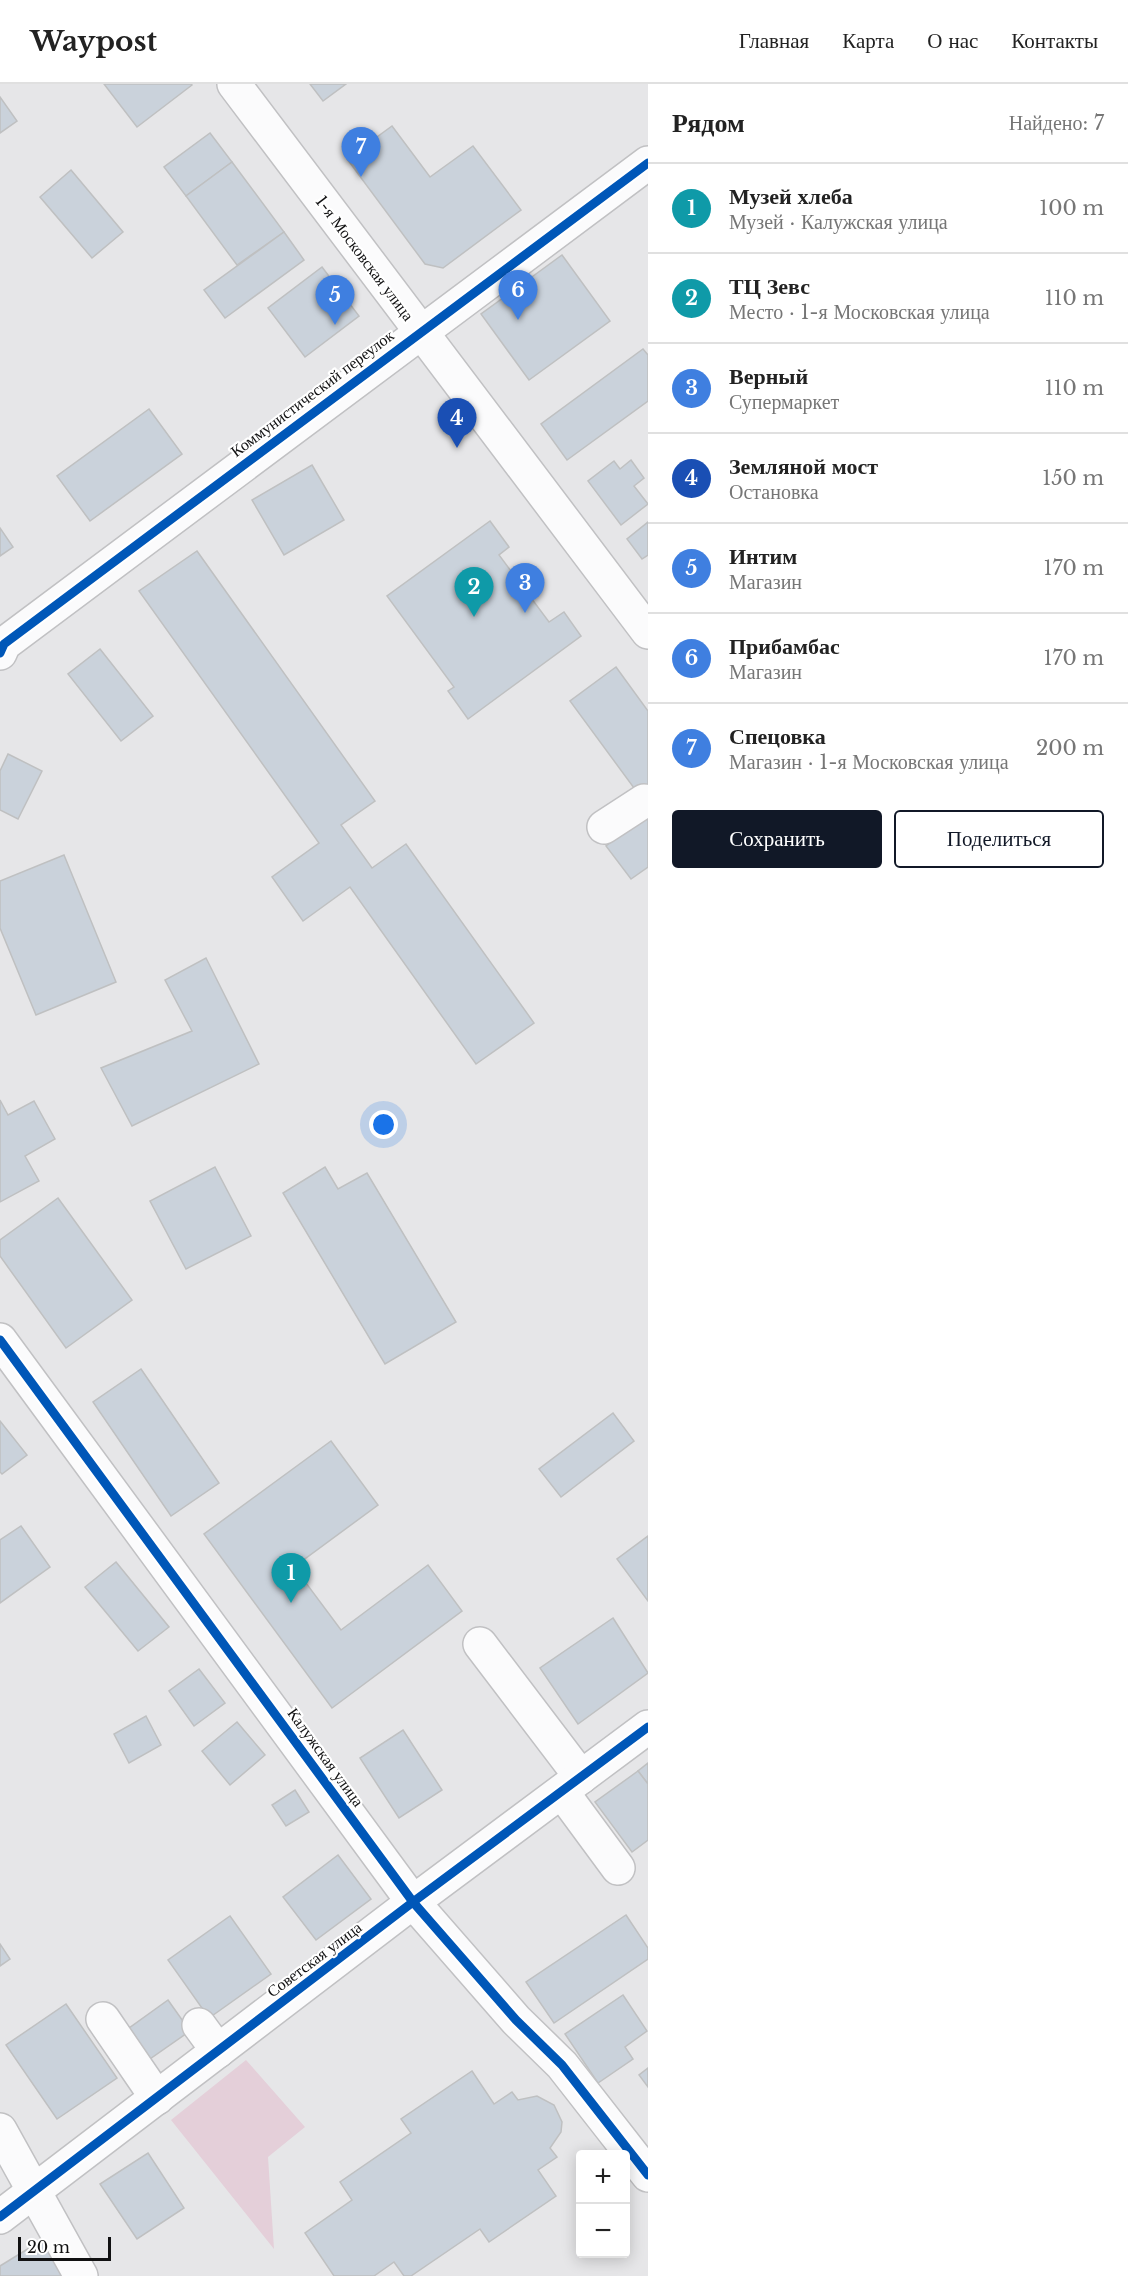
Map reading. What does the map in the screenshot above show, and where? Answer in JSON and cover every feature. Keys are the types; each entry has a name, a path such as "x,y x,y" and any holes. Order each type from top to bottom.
{"street":[{"name":"1-я Московская улица","path":"234,84 648,632"},
{"name":"Коммунистический переулок","path":"0,653 4,644 420,331 648,163"},
{"path":"604,827 644,801"},
{"name":"Калужская улица","path":"0,1340 491,2005 562,2065 648,2175"},
{"path":"480,1644 571,1784 618,1868"},
{"name":"Советская улица","path":"0,2217 413,1902 648,1727"},
{"path":"103,2019 157,2098"},
{"path":"199,2025 218,2051"},
{"path":"0,2130 81,2276"}],"shaded area":[{"path":"246,2060 305,2127 268,2157 274,2249 171,2120"}],"building":[{"path":"104,84 191,84 192,85 137,127"},
{"path":"310,84 346,84 323,101"},
{"path":"0,97 17,121 0,133"},
{"path":"392,126 430,177 473,146 521,210 443,268 425,264 347,159"},
{"path":"210,133 232,162 186,196 164,167"},
{"path":"232,162 284,232 237,265 186,196"},
{"path":"71,170 123,232 92,258 40,197"},
{"path":"284,232 304,260 225,318 204,290"},
{"path":"562,255 610,321 529,380 481,314"},
{"path":"322,267 359,316 305,357 268,308"},
{"path":"643,349 648,355 648,401 567,460 541,424"},
{"path":"149,409 182,454 90,521 57,476"},
{"path":"631,460 644,478 634,486 648,504 621,525 588,481 614,461 620,469"},
{"path":"312,465 344,520 284,555 252,500"},
{"path":"490,521 509,547 499,555 549,622 564,612 581,636 468,719 448,691 454,687 387,596"},
{"path":"648,522 648,555 642,559 627,539"},
{"path":"0,528 13,547 0,556"},
{"path":"197,551 375,801 341,825 372,868 406,844 534,1023 476,1064 350,887 303,921 272,877 319,843 139,591"},
{"path":"100,649 153,716 121,741 68,674"},
{"path":"616,667 648,711 648,807 570,701"},
{"path":"8,754 42,771 18,819 0,810 0,771"},
{"path":"648,814 648,867 631,879 606,846"},
{"path":"64,855 116,982 36,1015 0,928 0,881"},
{"path":"206,958 259,1064 132,1126 101,1068 192,1031 165,980"},
{"path":"0,1100 8,1115 34,1101 55,1139 25,1156 39,1181 0,1202"},
{"path":"215,1167 251,1236 186,1269 150,1201"},
{"path":"325,1167 338,1189 367,1173 456,1322 385,1364 283,1193"},
{"path":"58,1198 132,1300 66,1348 0,1256 0,1240"},
{"path":"141,1369 219,1483 171,1516 93,1402"},
{"path":"613,1413 634,1441 561,1497 539,1469"},
{"path":"0,1421 27,1455 2,1474 0,1472"},
{"path":"331,1441 378,1505 294,1567 341,1630 428,1565 462,1611 332,1708 204,1534"},
{"path":"21,1526 50,1567 0,1603 0,1540"},
{"path":"648,1536 648,1601 617,1559"},
{"path":"116,1562 169,1627 138,1651 85,1587"},
{"path":"613,1618 648,1673 578,1724 540,1668"},
{"path":"199,1669 225,1703 194,1726 169,1691"},
{"path":"146,1716 161,1745 129,1763 114,1734"},
{"path":"237,1722 265,1755 230,1785 202,1751"},
{"path":"403,1730 442,1790 399,1818 360,1758"},
{"path":"648,1763 648,1784 638,1771"},
{"path":"638,1771 648,1784 648,1840 632,1852 595,1802"},
{"path":"295,1790 309,1812 286,1826 272,1805"},
{"path":"338,1855 371,1899 316,1940 283,1897"},
{"path":"626,1915 648,1948 648,1959 554,2023 526,1982"},
{"path":"230,1916 271,1974 209,2018 168,1960"},
{"path":"0,1944 10,1959 0,1966"},
{"path":"623,1995 647,2031 625,2047 633,2059 598,2083 565,2034"},
{"path":"168,2000 190,2031 147,2061 125,2031"},
{"path":"66,2004 117,2078 57,2119 6,2045"},
{"path":"648,2068 648,2087 639,2075"},
{"path":"472,2071 494,2104 512,2092 518,2100 537,2096 554,2105 562,2122 561,2132 550,2148 557,2157 538,2170 556,2196 489,2242 480,2229 411,2276 404,2276 394,2262 374,2276 334,2276 305,2233 352,2200 340,2182 411,2133 401,2119"},
{"path":"148,2153 184,2208 137,2239 100,2184"},
{"path":"47,2237 68,2276 0,2276 0,2266"}],"cycle path":[{"path":"0,653 4,644 648,163"},
{"path":"0,1340 413,1902 516,2020 562,2065 648,2175"},
{"path":"0,2217 413,1902 648,1727"}],"place":[{"name":"Спецовка","path":"361,177"},
{"name":"Прибамбас","path":"518,320"},
{"name":"Интим","path":"335,325"},
{"name":"Земляной мост","path":"457,448"},
{"name":"Верный","path":"525,613"},
{"name":"ТЦ Зевс","path":"474,617"},
{"name":"Музей хлеба","path":"291,1603"}]}
